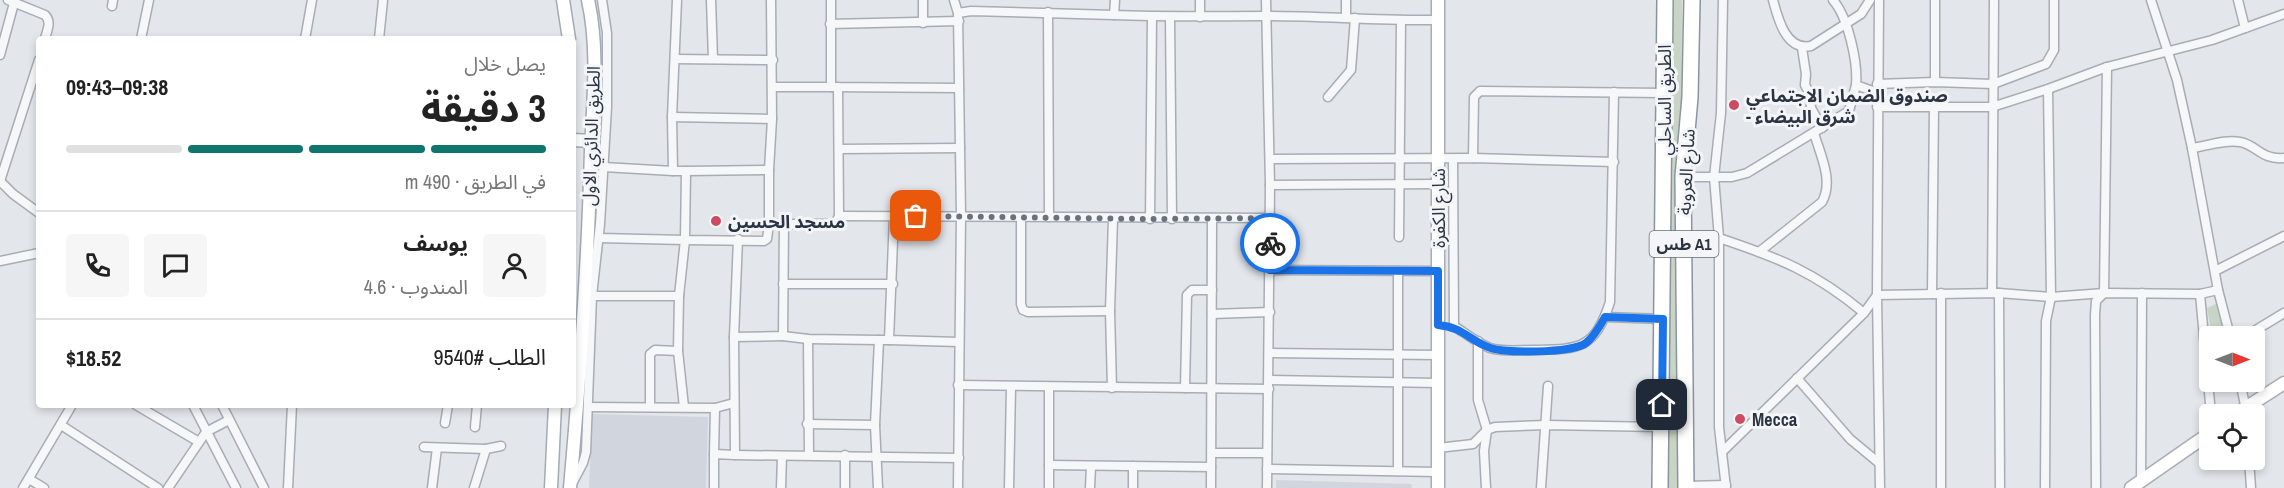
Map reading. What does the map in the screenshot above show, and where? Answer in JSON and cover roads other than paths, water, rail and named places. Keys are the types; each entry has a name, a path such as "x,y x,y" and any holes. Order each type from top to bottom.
{"highway":[{"name":"الطريق الساحلي","path":"1660,488 1665,0"},
{"name":"شارع العروبة","path":"1686,487 1683,177 1690,97 1692,0"}],"main road":[{"name":"الطريق الدائري الاول","path":"576,373 591,141 594,56 588,0"},
{"name":"شارع الكفرة","path":"1438,0 1438,488"},
{"path":"568,1 569,36"},
{"path":"576,140 591,141"},
{"path":"2254,404 2284,383"},
{"path":"551,488 555,408"},
{"name":"الطريق الدائري الاول","path":"570,488 575,408"},
{"path":"2142,484 2199,441"},
{"path":"552,467 572,468"}],"street":[{"path":"142,36 149,0"},
{"path":"306,36 312,0"},
{"path":"379,36 383,0"},
{"path":"570,488 586,453 592,296 599,237 607,75 607,33 602,0"},
{"path":"673,171 672,117 677,0"},
{"path":"711,0 713,59"},
{"path":"599,237 764,241 767,239 773,87 771,0"},
{"path":"769,224 831,224 836,222 839,216 840,149 831,0"},
{"path":"923,0 923,23"},
{"path":"954,0 958,17 961,216 958,488"},
{"path":"1114,15 1115,0"},
{"path":"1200,0 1200,17"},
{"path":"1266,0 1270,159 1267,488"},
{"path":"1328,97 1351,70 1350,17 1346,0"},
{"path":"1686,487 1726,486 1719,427 1719,238 1714,177 1721,113 1723,0"},
{"path":"1773,0 1778,20 1787,36 1802,48 1811,46 1861,14 1870,0"},
{"path":"1683,177 1732,177 1747,173 1849,111 1857,74 1846,23 1833,0"},
{"path":"1879,0 1877,107 1880,488"},
{"path":"1935,0 1935,82"},
{"path":"1994,0 1992,107 2000,488"},
{"path":"1856,85 1878,88 1935,82 1993,84 2046,64 2054,50 2054,0"},
{"path":"2151,0 2177,80 2218,290 2227,326"},
{"path":"2238,0 2245,28"},
{"path":"0,55 11,2 45,15 49,24 46,36"},
{"path":"831,24 923,23 958,17 970,11 1170,18 1266,16 1437,20"},
{"path":"1048,12 1049,217"},
{"path":"1877,107 1992,107 2108,67 2212,40 2284,14"},
{"path":"1150,219 1152,16"},
{"path":"1170,18 1172,219"},
{"path":"1399,237 1401,20"},
{"path":"1802,48 1805,85 1810,94 1811,108 1822,128"},
{"path":"675,59 773,60"},
{"path":"2096,488 2095,315 2096,301 2104,293 2108,67"},
{"path":"36,69 0,181 36,211"},
{"path":"773,87 959,88"},
{"path":"2045,488 2046,321 2051,297 2048,89"},
{"path":"1473,158 1474,97 1480,91 1664,93"},
{"path":"1438,325 1454,326 1488,347 1501,351 1573,349 1585,344 1605,317 1610,302 1614,92"},
{"path":"1934,107 1941,488"},
{"path":"672,117 772,119"},
{"path":"1759,252 1822,202 1825,196 1825,168 1814,134"},
{"path":"2192,148 2230,141 2242,142 2274,159 2284,158"},
{"path":"840,149 960,148"},
{"path":"1270,159 1473,158 1614,162"},
{"path":"1453,159 1454,326"},
{"path":"603,168 673,171 769,170"},
{"path":"684,407 678,351 679,296 685,240 686,171"},
{"path":"1270,185 1437,184"},
{"path":"839,216 1270,218"},
{"path":"889,340 894,216"},
{"path":"1021,217 1021,304 1023,310 1028,312 1110,311"},
{"path":"1112,388 1110,311 1113,219"},
{"path":"1211,488 1212,219"},
{"path":"783,336 784,224"},
{"path":"2215,271 2284,236"},
{"path":"1719,238 1803,270 1836,290 1864,313"},
{"path":"735,455 734,337 738,239"},
{"path":"0,261 36,254"},
{"path":"1270,270 1438,271"},
{"path":"1398,271 1398,471"},
{"path":"783,284 893,284"},
{"path":"1185,388 1187,296 1192,290 1212,290"},
{"path":"1878,295 1996,293 2051,297 2104,293 2200,294 2218,290"},
{"path":"2142,293 2142,484"},
{"path":"2200,294 2210,404"},
{"path":"1722,452 1864,313 1878,295"},
{"path":"592,296 679,296"},
{"path":"1212,314 1270,312"},
{"path":"2263,326 2284,313"},
{"path":"1605,317 1663,319"},
{"path":"734,337 783,336 808,339 959,342"},
{"path":"808,339 808,455"},
{"path":"878,488 875,425 879,340"},
{"path":"1478,341 1478,400 1487,430 1484,451 1486,488"},
{"path":"650,407 650,354 655,350 678,351"},
{"path":"1270,353 1438,355"},
{"path":"1797,378 1850,439 1880,463"},
{"path":"958,385 1212,388 1269,384 1438,383"},
{"path":"1541,488 1548,386"},
{"path":"1009,488 1011,387"},
{"path":"1049,387 1049,488"},
{"path":"588,407 715,408 734,403"},
{"path":"23,488 70,408"},
{"path":"141,408 199,442"},
{"path":"194,408 236,488"},
{"path":"223,408 264,488"},
{"path":"288,488 292,408"},
{"path":"445,423 448,408"},
{"path":"475,427 477,408"},
{"path":"714,488 715,408"},
{"path":"168,488 206,432 229,420"},
{"path":"61,424 158,488"},
{"path":"807,424 875,425"},
{"path":"1438,448 1473,444 1487,430 1495,427 1546,425 1661,427"},
{"path":"424,447 486,449 501,446"},
{"path":"432,488 437,448"},
{"path":"474,488 486,449"},
{"path":"1212,453 1267,453"},
{"path":"714,454 959,458"},
{"path":"845,455 845,488"},
{"path":"781,488 782,456"},
{"path":"1049,465 1211,467"},
{"path":"1090,488 1091,466"},
{"path":"1133,466 1133,488"},
{"path":"1267,469 1438,472"},
{"path":"2250,470 2251,488"},
{"path":"29,479 44,488"}],"place":[{"name":"صندوق الضمان الاجتماعي - شرق البيضاء","path":"1734,105"},
{"name":"مسجد الحسين","path":"716,221"},
{"name":"Mecca","path":"1740,419"}]}
